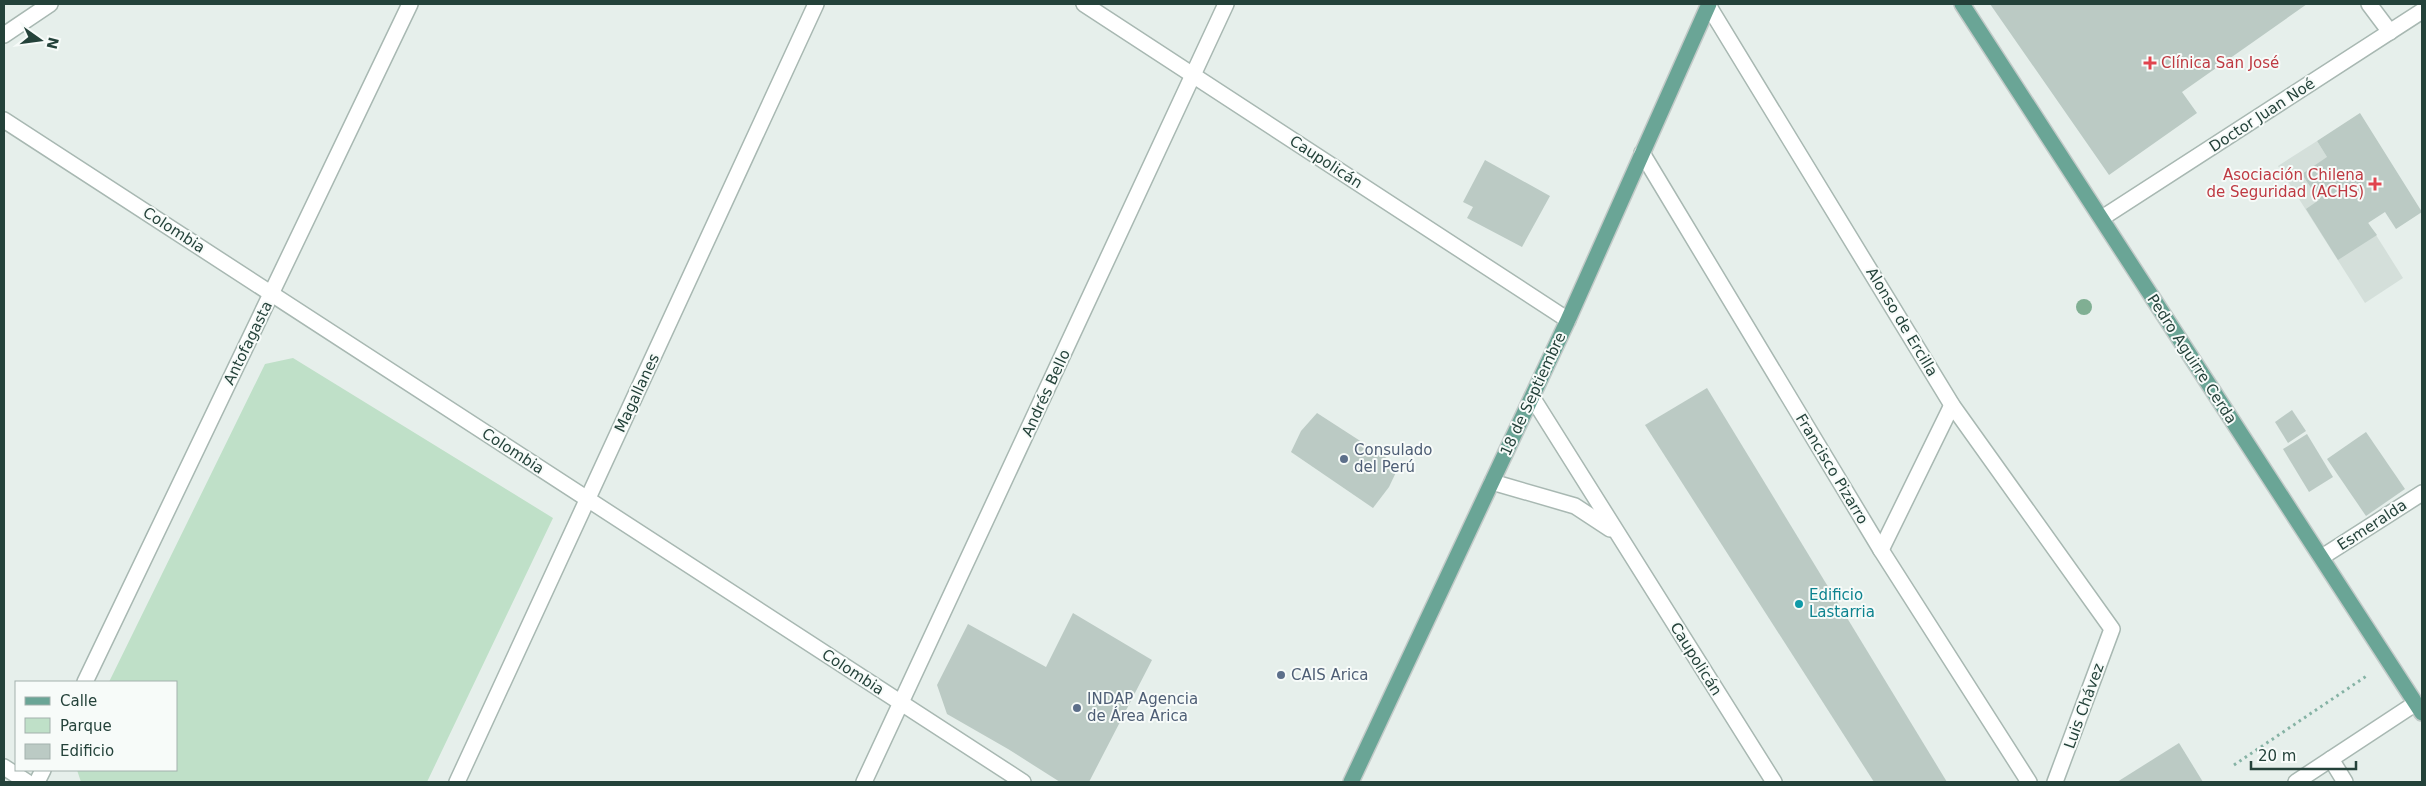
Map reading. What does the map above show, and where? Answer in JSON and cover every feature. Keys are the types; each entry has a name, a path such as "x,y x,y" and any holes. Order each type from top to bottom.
{"main road":[{"name":"18 de Septiembre","path":"1351,782 1568,320 1708,4"},
{"name":"Pedro Aguirre Cerda","path":"1962,4 2419,708"}],"street":[{"path":"4,34 50,4"},
{"name":"Antofagasta","path":"85,681 410,4"},
{"name":"Magallanes","path":"457,782 816,4"},
{"name":"Caupolicán","path":"1084,4 1568,320"},
{"name":"Andrés Bello","path":"864,782 1226,4"},
{"name":"Alonso de Ercilla","path":"1708,4 1952,405 2112,629"},
{"path":"2369,4 2390,32"},
{"name":"Doctor Juan Noé","path":"2102,218 2422,12"},
{"name":"Colombia","path":"4,120 1023,782"},
{"name":"Francisco Pizarro","path":"1642,153 1881,550 2029,782"},
{"name":"Caupolicán","path":"1532,397 1774,782"},
{"path":"1881,550 1952,405"},
{"name":"Caupolicán","path":"1492,482 1575,506 1602,521 1619,536"},
{"name":"Esmeralda","path":"2322,558 2422,493"},
{"name":"Luis Chávez","path":"2055,782 2112,629"},
{"path":"2296,782 2330,758 2419,708"},
{"path":"2330,758 2345,782"},
{"path":"4,767 27,782"}],"path":[{"path":"2234,765 2389,661"}],"shaded area":[{"path":"2317,141 2403,278 2365,303 2278,166"}],"green space":[{"path":"293,358 553,518 427,782 81,782 77,771 178,771 178,681 109,681 265,364"}],"building":[{"name":"Clínica San José","path":"1990,4 2307,4 2182,92 2197,113 2109,175"},
{"name":"Asociación Chilena de Seguridad (ACHS)","path":"2360,113 2422,212 2396,229 2385,212 2368,223 2377,235 2338,260 2306,209 2319,200 2302,174 2327,157 2317,141"},
{"path":"1485,160 1550,196 1522,247 1467,218 1473,207 1463,202"},
{"name":"Edificio Lastarria","path":"1707,388 1947,782 1874,782 1645,425"},
{"path":"2292,410 2306,431 2288,443 2275,422"},
{"name":"Consulado del Perú","path":"1317,413 1399,466 1389,487 1373,508 1291,452 1301,431"},
{"path":"2366,432 2405,489 2366,516 2327,459"},
{"path":"2307,434 2333,477 2309,492 2283,449"},
{"name":"INDAP Agencia de Área Arica","path":"1073,613 1152,660 1089,782 1060,782 947,714 937,685 968,624 1046,667"},
{"path":"2179,743 2203,782 2117,782"}],"place":[{"name":"Clínica San José","path":"2150,63"},
{"name":"Asociación Chilena de Seguridad (ACHS)","path":"2375,184"},
{"name":"Consulado del Perú","path":"1344,459"},
{"name":"Edificio Lastarria","path":"1799,604"},
{"name":"CAIS Arica","path":"1281,675"},
{"name":"INDAP Agencia de Área Arica","path":"1077,708"}]}
